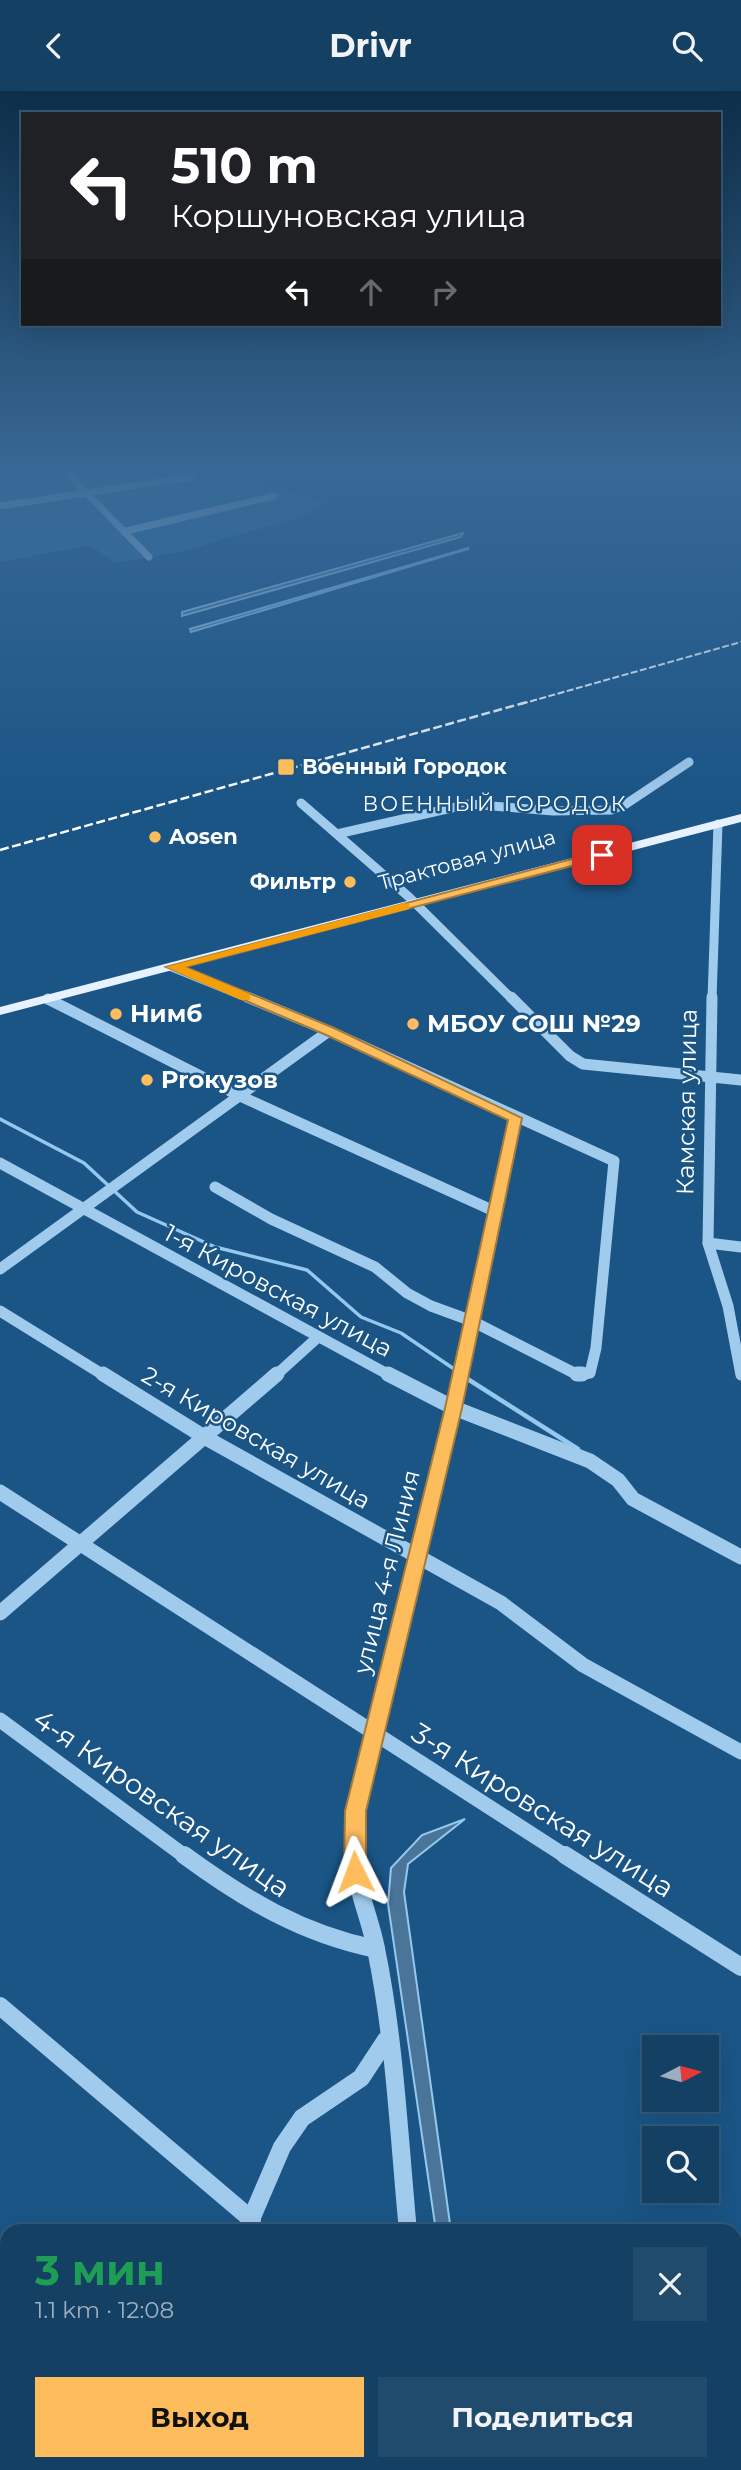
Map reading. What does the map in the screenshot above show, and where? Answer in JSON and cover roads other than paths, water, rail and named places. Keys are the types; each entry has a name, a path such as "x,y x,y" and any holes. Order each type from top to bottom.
{"main road":[{"name":"Трактовая улица","path":"0,1011 172,967 741,810"},
{"name":"Трактовая улица","path":"0,1002 741,818"}],"street":[{"path":"337,834 469,804 553,811 611,810 626,804 689,762"},
{"path":"301,803 413,900 570,1056 583,1064 741,1080"},
{"name":"Камская улица","path":"718,824 713,909 708,1243 728,1306 741,1375"},
{"path":"172,967 329,1031 614,1161 596,1348 590,1373 578,1375 472,1321 431,1305 407,1293 374,1267 271,1219 215,1187"},
{"path":"48,999 240,1095 494,1210"},
{"path":"0,1269 329,1031"},
{"name":"улица 4-я Линия","path":"407,2224 394,2085 376,1949 355,1872 355,1811 454,1408 515,1118"},
{"name":"1-я Кировская улица","path":"0,1163 317,1338 454,1408"},
{"path":"708,1243 741,1247"},
{"name":"2-я Кировская улица","path":"0,1311 206,1438 501,1603 583,1665 741,1752"},
{"path":"0,1613 206,1438 317,1338"},
{"path":"454,1408 590,1461 618,1480 633,1499 741,1557"},
{"name":"3-я Кировская улица","path":"0,1492 375,1735 741,1966"},
{"name":"4-я Кировская улица","path":"0,1720 241,1896 293,1926 323,1939 376,1949"},
{"path":"0,2005 247,2224"},
{"path":"250,2224 282,2147 302,2118 361,2078 386,2040"}],"waterway":[{"path":"0,1119 84,1163 137,1212 215,1247 307,1270 361,1317 401,1333 457,1371"},
{"path":"466,1378 578,1449"}],"railway":[{"path":"521,704 741,642"},
{"path":"0,850 527,702"}],"place":[{"name":"Военный Городок","path":"286,767"},
{"name":"Aosen","path":"155,837"},
{"name":"Фильтр","path":"350,882"},
{"name":"Нимб","path":"116,1014"},
{"name":"МБОУ СОШ №29","path":"413,1024"},
{"name":"Proкузов","path":"147,1080"}],"district":[{"name":"ВОЕННЫЙ ГОРОДОК","path":"495,804"}]}
